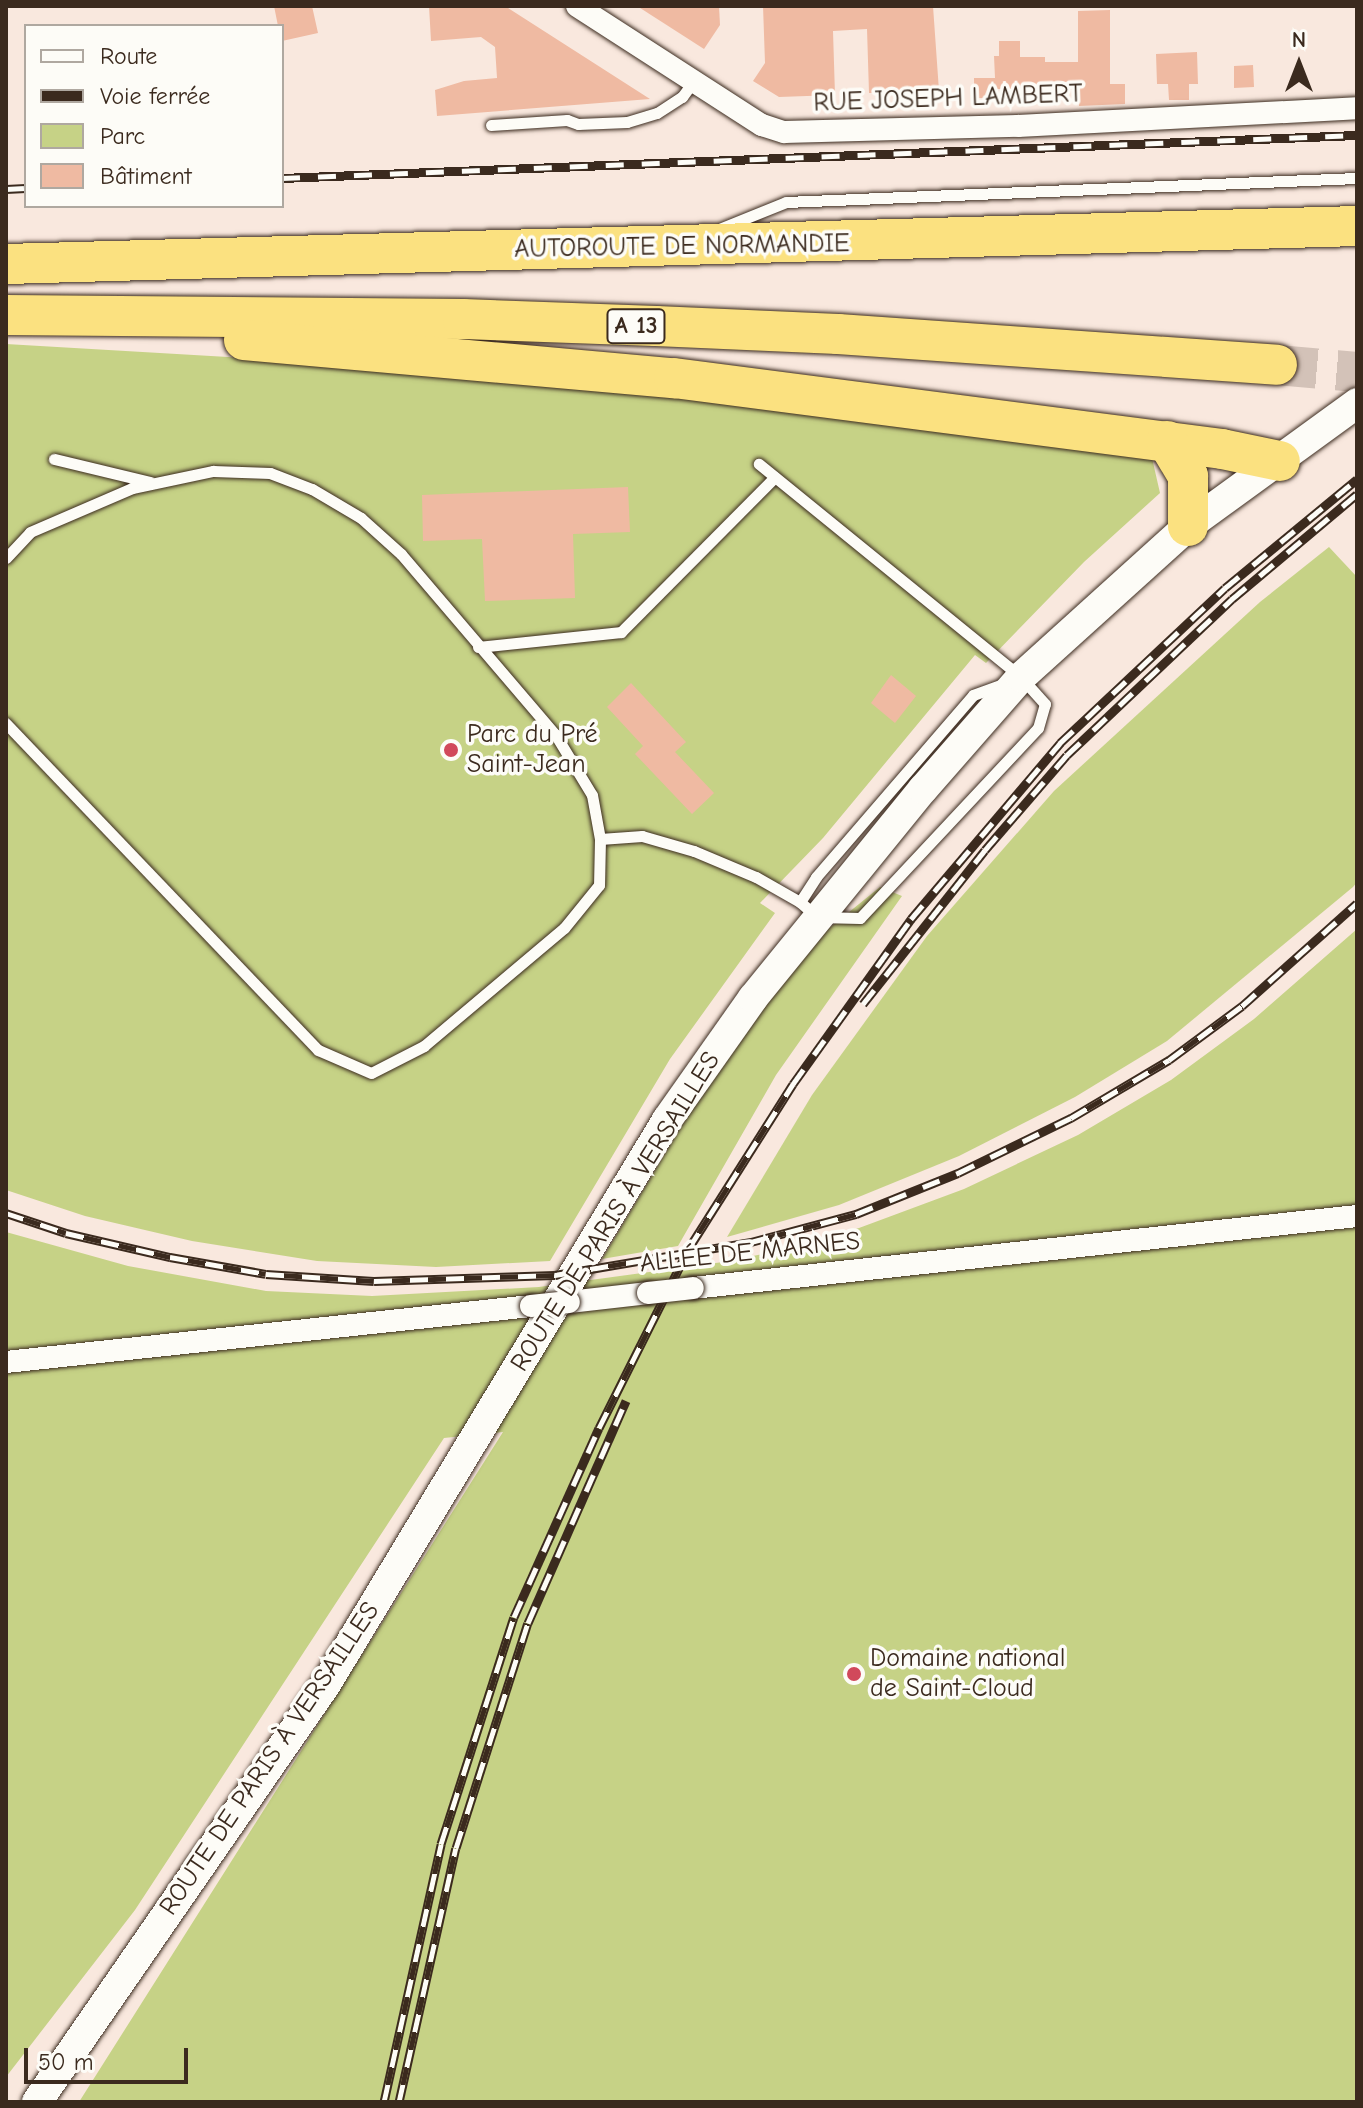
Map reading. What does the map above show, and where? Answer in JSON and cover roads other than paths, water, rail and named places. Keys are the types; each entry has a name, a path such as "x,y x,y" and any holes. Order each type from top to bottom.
{"highway":[{"name":"AUTOROUTE DE NORMANDIE","path":"6,264 675,248 1357,226"},
{"name":"A 13","path":"6,315 463,319 838,334 1277,365"},
{"path":"165,316 208,337 674,378 1167,441 1267,458"},
{"path":"1167,441 1188,476 1188,526"}],"main road":[{"path":"1267,458 1357,380"},
{"path":"1267,458 1322,430 1357,403"},
{"name":"ROUTE DE PARIS À VERSAILLES","path":"37,2102 326,1684 667,1120 753,998 808,910 1021,677 1267,458"}],"street":[{"name":"RUE JOSEPH LAMBERT","path":"577,6 762,125 784,132 1018,126 1357,108"},
{"name":"ALLÉE DE MARNES","path":"6,1362 1357,1216"}],"lane":[{"path":"491,125 567,120 578,124 627,122 657,113 682,97 693,82"},
{"path":"675,248 786,202 1357,178"},
{"path":"54,459 154,483"},
{"path":"600,839 642,836 694,851 756,877 808,910 860,918 1038,728 1045,704 1021,677 759,464"},
{"path":"6,558 30,532 132,488 154,483 213,471 270,473 312,489 361,518 401,554 555,734 592,795 600,839 599,885 564,928 424,1046 371,1073 318,1050 6,723"},
{"path":"478,647 621,632 775,477"}],"tunnel":[{"path":"1277,365 1357,372"}],"railway":[{"path":"284,178 1357,135"},
{"path":"6,189 24,188"},
{"path":"384,2102 441,1844 514,1617 599,1428 689,1248 793,1084 911,919 1060,743 1225,588 1357,479"},
{"path":"863,1004 985,850 1067,755 1232,599 1357,494"},
{"path":"6,1213 66,1233 170,1257 266,1274 374,1281 555,1275 751,1242 856,1214 958,1173 1071,1118 1169,1060 1242,1006 1357,903"},
{"path":"399,2102 456,1848 528,1623 626,1401"}],"place":[{"name":"Parc du Pré Saint-Jean","path":"451,750"},
{"name":"Domaine national de Saint-Cloud","path":"854,1674"}]}
